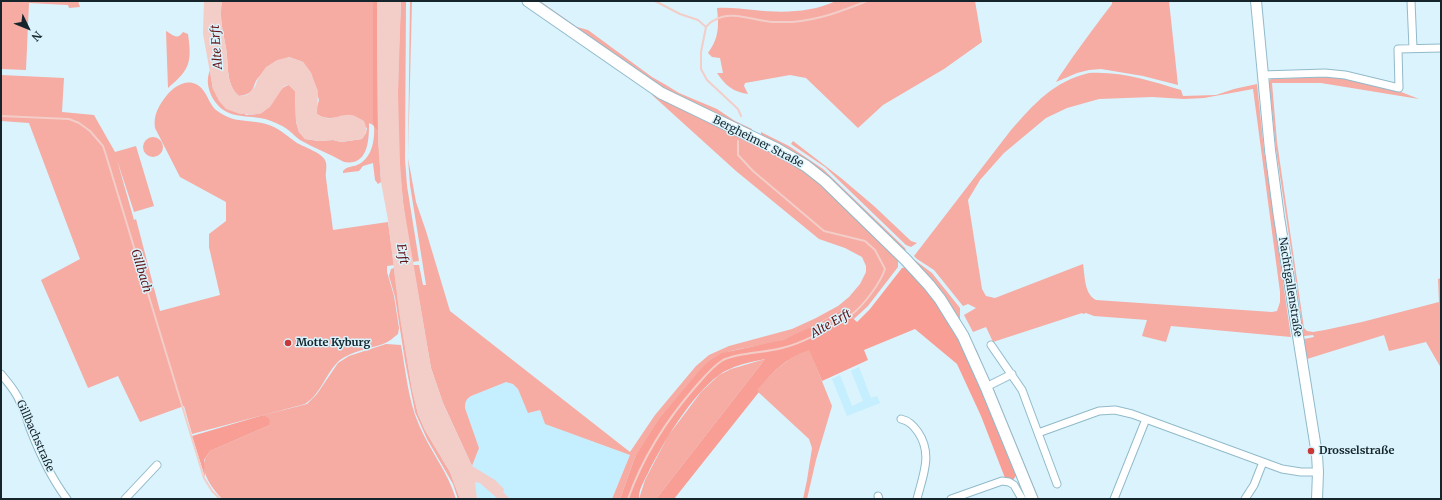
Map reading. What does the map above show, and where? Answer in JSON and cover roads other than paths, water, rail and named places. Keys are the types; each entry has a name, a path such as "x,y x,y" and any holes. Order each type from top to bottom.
{"main road":[{"name":"Bergheimer Straße","path":"528,1 661,93 777,149 806,166 821,178 894,248 929,285 952,316 963,336 986,387 1032,499"},
{"name":"Nachtigallenstraße","path":"1256,1 1262,75 1279,217 1317,455 1317,499"}],"street":[{"path":"1411,1 1413,48"},
{"path":"1262,75 1325,73 1345,75 1399,88 1398,49 1441,48"},
{"path":"991,344 1022,390 1057,484"},
{"name":"Gillbachstraße","path":"1,374 12,387 20,401 42,455 58,486 67,499"},
{"path":"986,387 1012,374"},
{"path":"1038,433 1100,411 1119,411 1146,419 1262,462 1288,470 1318,472"},
{"path":"901,419 911,423 921,436 926,448 926,463 917,499"},
{"path":"1114,499 1146,419"},
{"path":"1245,499 1254,485 1262,462"},
{"path":"125,499 157,465"},
{"path":"951,499 1002,481 1009,482 1014,485 1022,499"}],"water":[{"path":"204,1 222,1 221,19 227,54 228,74 231,86 239,96 247,95 255,87 258,78 266,67 277,60 289,57 303,62 311,73 318,91 317,114 326,118 352,115 364,121 366,132 362,139 341,142 333,140 319,141 305,139 299,132 296,122 295,91 289,85 284,86 270,107 260,114 240,114 226,109 219,101 213,89 203,34"},
{"name":"Erft","path":"377,1 401,1 398,93 400,163 403,202 431,368 443,403 472,466 495,480 504,489 503,492 510,499 498,499 480,483 475,482 477,499 460,499 450,472 425,430 418,414 412,390 399,312 388,220 381,182 378,142"}],"waterway":[{"path":"655,1 680,14 698,20 706,27"},
{"path":"706,27 712,21 727,16 773,22 802,21 830,14 867,1"},
{"name":"Alte Erft","path":"706,27 701,52 701,69 707,80 738,109 741,116"},
{"name":"Gillbach","path":"1,116 69,119 79,123 90,131 103,146 204,478 212,491 220,499"},
{"name":"Alte Erft","path":"628,499 641,468 666,425 686,398 716,365 729,357 775,350 800,342 818,334 851,315 861,306 871,294 885,269 875,250 865,241 824,231 753,171 738,155 738,141"}],"place":[{"name":"Motte Kyburg","path":"288,343"},
{"name":"Drosselstraße","path":"1311,451"}]}
